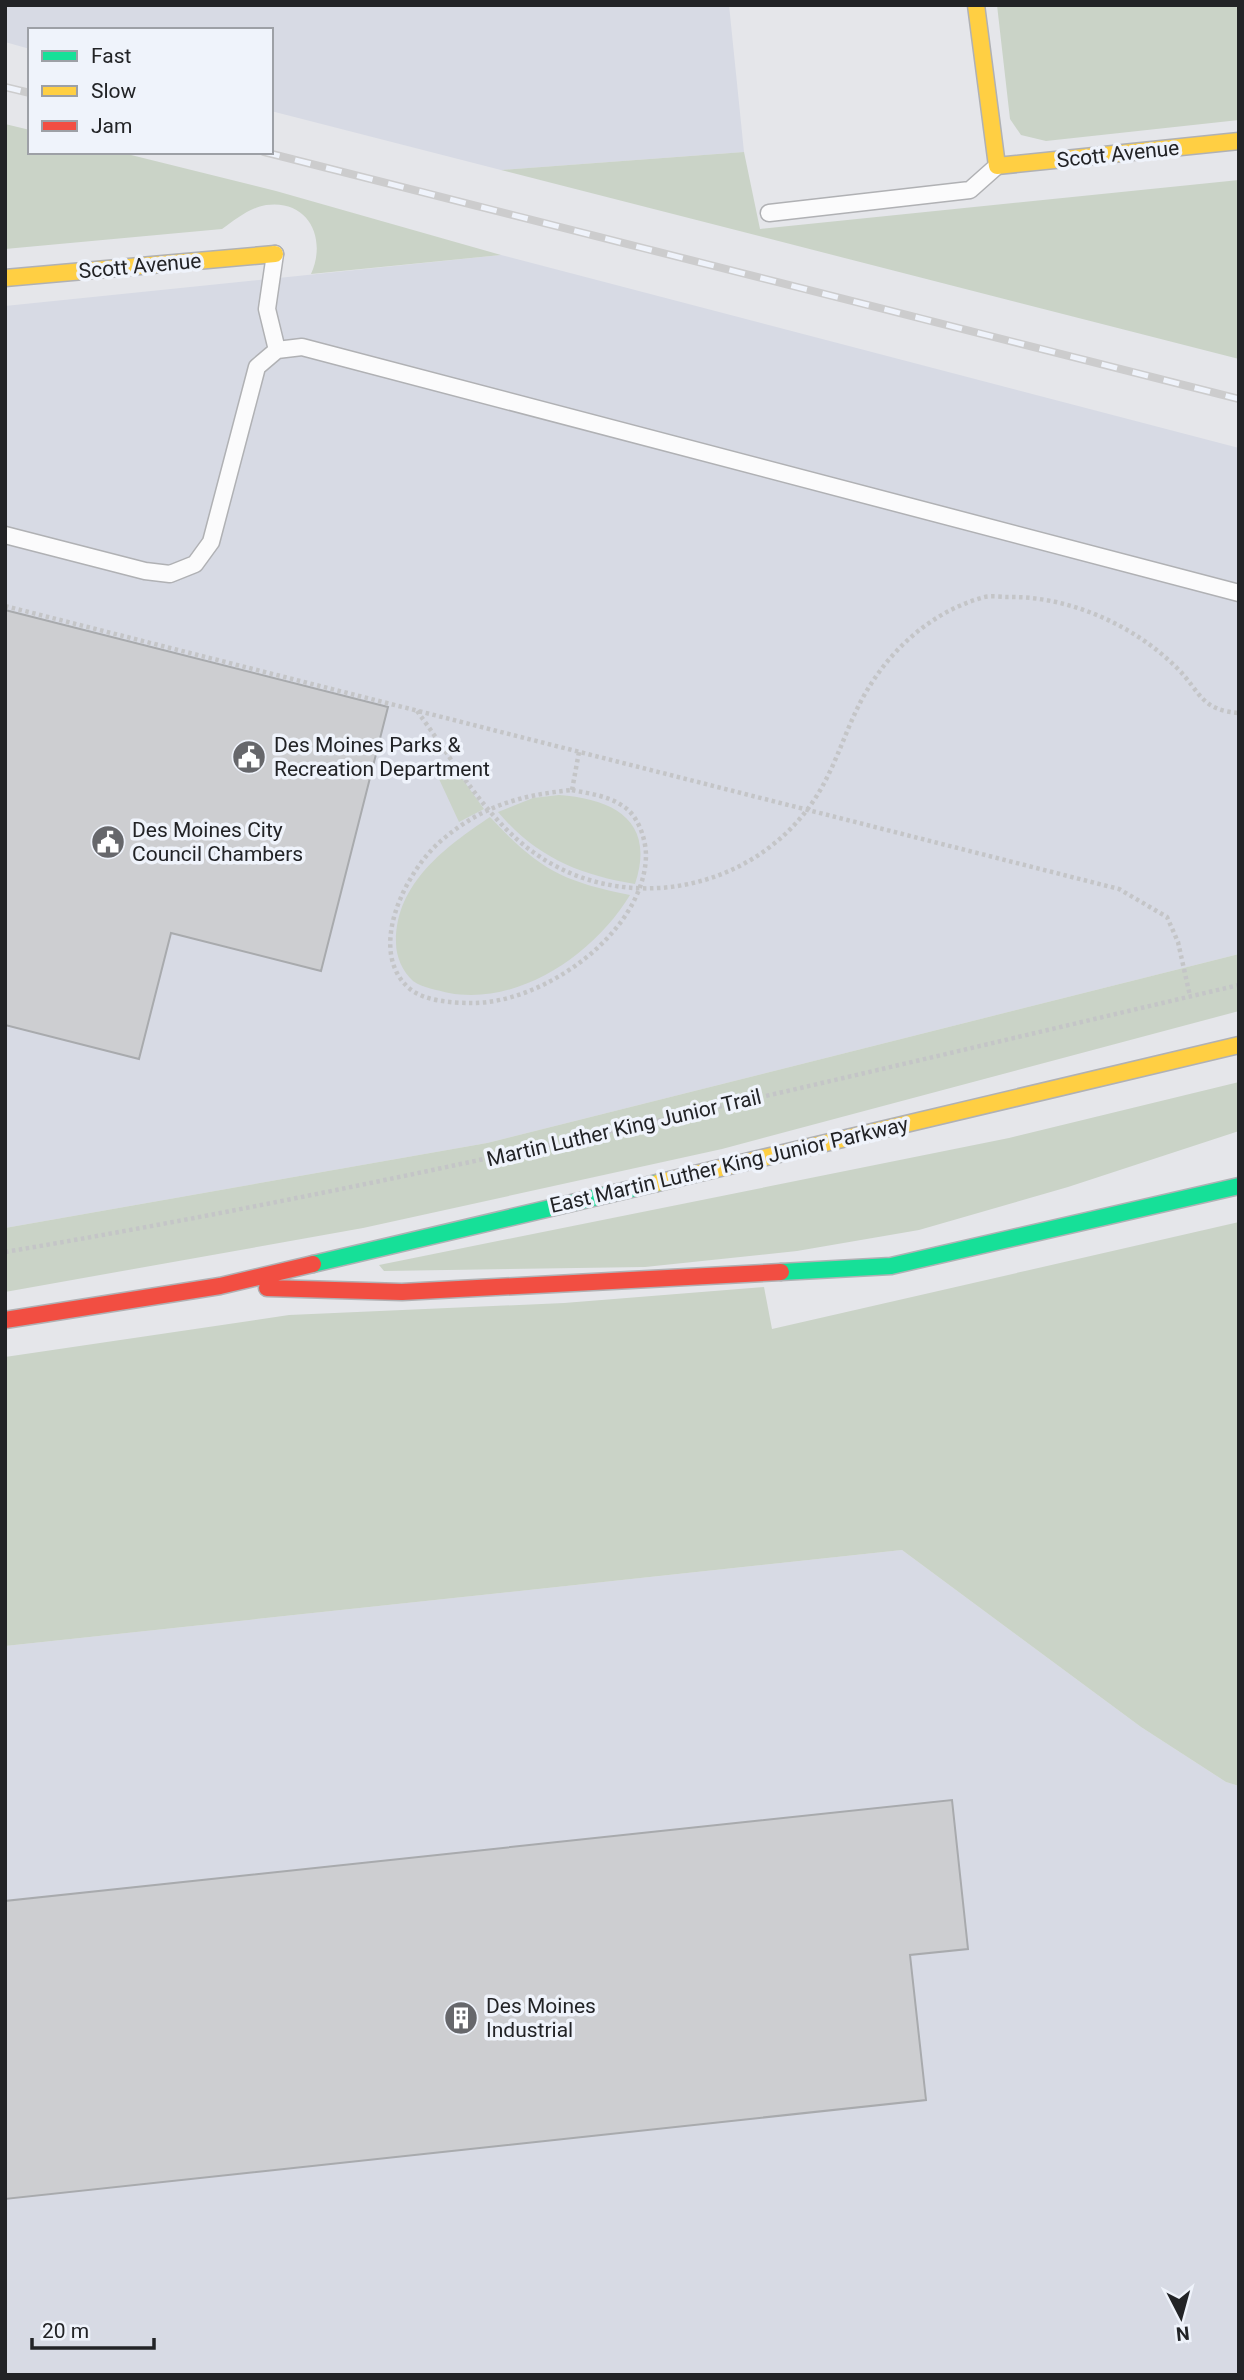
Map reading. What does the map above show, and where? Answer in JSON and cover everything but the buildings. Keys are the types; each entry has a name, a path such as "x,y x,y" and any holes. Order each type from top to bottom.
{"main road":[{"path":"976,5 997,166"},
{"name":"Scott Avenue","path":"997,166 1239,141"},
{"name":"Scott Avenue","path":"5,278 275,254"},
{"name":"East Martin Luther King Junior Parkway","path":"5,1320 220,1286 1239,1045"},
{"name":"East Martin Luther King Junior Parkway","path":"220,1286 402,1292 891,1266 1239,1186"}],"lane":[{"path":"769,213 970,190 997,166"},
{"path":"275,254 267,309 276,350"},
{"path":"5,535 145,571 170,574 195,564 211,542 257,367 276,350 302,347 1239,593"}],"path":[{"path":"417,710 490,810 533,852 573,875 620,889 664,889 712,879 757,858 790,829 815,798 838,755 858,708 880,670 908,639 939,614 984,597 1038,596 1084,609 1143,640 1178,669 1197,696 1218,711 1239,713"},
{"path":"5,606 1119,889 1167,917 1178,942 1190,996"},
{"path":"572,790 579,752"},
{"path":"572,790 606,797 628,809 646,840 645,868 635,902 615,930 580,963 538,988 486,1003 447,1003 410,989 394,966 390,937 396,905 414,872 441,841 490,810 503,802 534,793 572,790"},
{"name":"Martin Luther King Junior Trail","path":"5,1252 145,1229 618,1131 1239,985"}],"shaded area":[{"path":"5,5 729,5 744,152 501,170 273,112 273,28 28,28 28,48 5,42"},
{"path":"997,5 1239,5 1239,120 1046,141 1021,135 1010,119"},
{"path":"5,124 28,130 28,154 127,154 276,191 501,255 311,274 317,248 311,224 293,208 281,205 266,205 254,209 222,229 5,249"},
{"path":"744,152 760,229 1239,180 1239,359 501,170"},
{"path":"501,255 1239,448 1239,954 487,1143 5,1228 5,306"},
{"path":"456,770 484,809 459,822 439,779"},
{"path":"559,795 597,802 613,808 625,817 635,829 640,844 640,862 635,884 595,875 560,862 528,841 498,812 533,798"},
{"path":"490,817 522,849 552,870 585,884 630,895 597,937 553,971 528,983 476,995 449,993 421,985 406,973 397,954 398,922 404,903 413,885 440,854"},
{"path":"1239,954 1239,1011 722,1149 363,1228 5,1292 5,1228 487,1143"},
{"path":"1239,1082 1239,1131 1068,1187 919,1230 797,1251 645,1267 384,1271 379,1265 1009,1138"},
{"path":"1239,1222 1239,1786 1226,1782 1141,1727 902,1550 5,1646 5,1357 289,1315 564,1303 764,1287 772,1329"},
{"path":"902,1550 1141,1727 1226,1782 1239,1786 1239,2375 5,2375 5,1646"}],"railway":[{"path":"5,87 28,93"},
{"path":"272,154 1239,399"}],"traffic: fast":[{"path":"313,1264 657,1183"},
{"path":"781,1272 891,1266 1239,1186"}],"traffic: slow":[{"path":"976,5 997,166 1239,141"},
{"path":"5,278 275,254"},
{"path":"657,1183 1239,1045"}],"traffic: jam":[{"path":"5,1320 220,1286 313,1264"},
{"path":"267,1288 402,1292 781,1272"}],"place":[{"name":"Des Moines Parks & Recreation Department","path":"249,757"},
{"name":"Des Moines City Council Chambers","path":"108,842"},
{"name":"Des Moines Industrial","path":"461,2018"}]}
